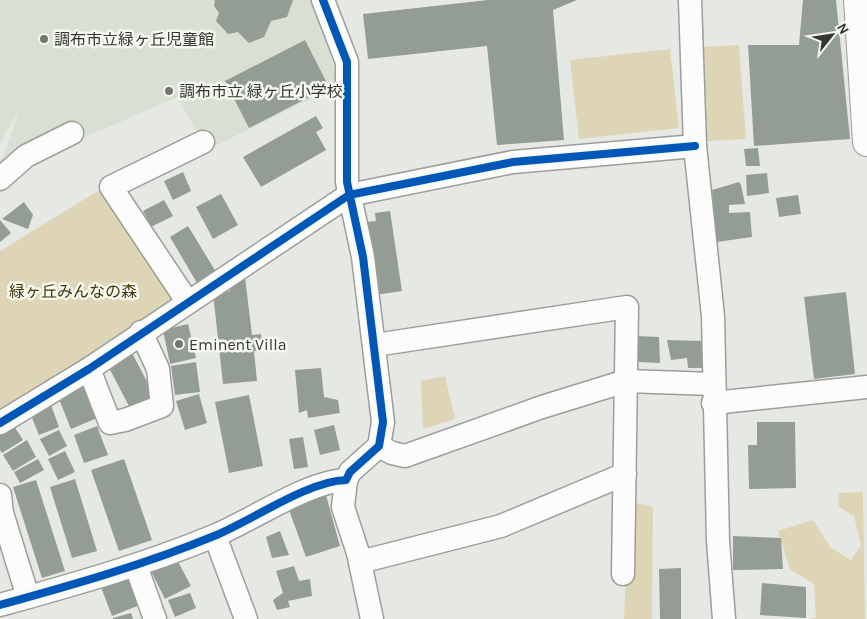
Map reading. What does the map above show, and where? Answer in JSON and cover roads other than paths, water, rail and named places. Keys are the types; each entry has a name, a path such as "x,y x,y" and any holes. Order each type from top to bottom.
{"main road":[{"path":"858,0 865,79 867,142"}],"street":[{"path":"322,0 346,62 346,161 349,194 363,258 383,422 379,446 350,472 346,480 343,507 360,562 372,619"},
{"path":"690,0 695,146 713,316 713,393 718,541 724,619"},
{"path":"0,179 26,156 72,133"},
{"path":"187,302 111,187 203,142"},
{"path":"0,423 89,368 349,194 513,162 695,146"},
{"path":"375,345 627,307 623,574"},
{"path":"89,368 110,423 126,420 162,406 158,370 141,332"},
{"path":"379,446 392,453 405,456 542,406 626,381 713,393 867,387"},
{"path":"360,562 501,526 625,474"},
{"path":"0,605 136,566 215,536 321,484 346,480"},
{"path":"0,495 2,513 28,597"},
{"path":"215,536 246,619"},
{"path":"136,566 155,619"}],"place":[{"name":"調布市立緑ヶ丘児童館","path":"44,39"},
{"name":"調布市立 緑ヶ丘小学校","path":"169,91"},
{"name":"Eminent Villa","path":"179,344"}],"park label":[{"name":"緑ヶ丘みんなの森","path":"73,291"}]}
